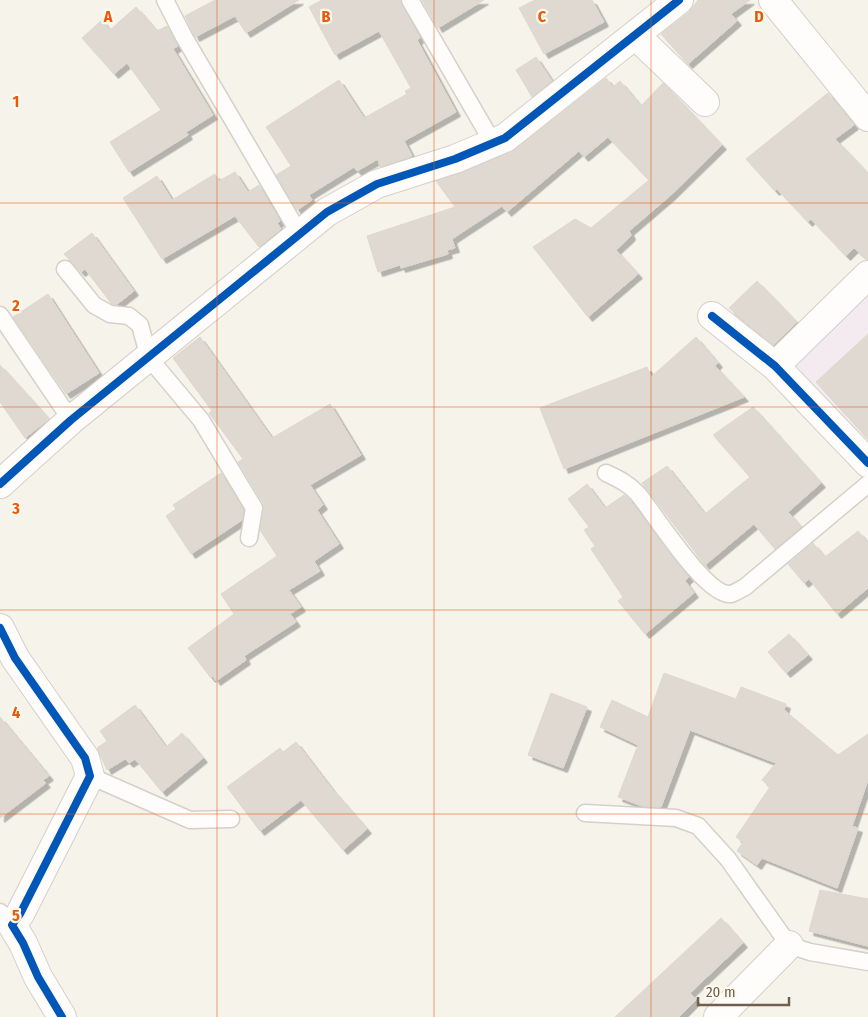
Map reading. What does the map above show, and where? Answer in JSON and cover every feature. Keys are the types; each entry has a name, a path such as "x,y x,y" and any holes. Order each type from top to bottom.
{"street":[{"path":"0,484 71,420 327,212 377,184 455,159 505,138 679,0"},
{"path":"773,0 868,117"},
{"path":"635,34 705,102"},
{"path":"775,366 868,275"},
{"path":"712,316 775,366 868,463"},
{"path":"0,628 8,659 85,758 90,776 20,914 6,918 23,943 38,977 62,1017"},
{"path":"718,1017 790,945"}],"lane":[{"path":"165,0 184,37 299,233"},
{"path":"410,0 493,144"},
{"path":"65,269 94,305 110,314 129,316 140,325 149,358 201,420 254,508 248,538"},
{"path":"0,315 71,420"},
{"path":"606,473 628,484 638,494 707,582 720,591 731,594 745,587 868,484"},
{"path":"90,776 190,820 231,819"},
{"path":"585,812 676,818 698,826 728,859 790,945 810,952 868,962"}],"shaded area":[{"path":"868,297 868,456 787,370"}],"building":[{"path":"215,0 299,0 246,33 235,16 195,37 185,16"},
{"path":"322,0 400,0 420,38 417,40 456,112 404,141 412,156 380,167 378,159 357,171 354,167 309,195 312,200 297,210 276,175 291,166 266,127 339,80 364,118 407,94 405,91 411,88 379,31 335,55 309,7"},
{"path":"422,0 484,0 438,28"},
{"path":"535,0 592,0 604,22 544,54 519,8"},
{"path":"698,0 750,0 731,14 737,21 688,64 661,34 689,12"},
{"path":"136,7 157,31 167,26 178,46 173,49 213,115 186,132 188,135 129,172 110,142 161,110 127,63 114,74 82,38 102,20 110,30"},
{"path":"536,57 552,81 532,97 516,70"},
{"path":"606,78 613,87 620,81 641,106 663,83 722,145 671,195 629,231 630,237 616,250 638,274 588,317 533,247 575,219 591,228 649,180 608,137 584,157 579,151 507,212 502,206 452,239 455,248 447,250 448,254 401,268 400,265 378,272 367,236 455,207 436,181 514,150"},
{"path":"828,93 854,125 835,139 868,173 868,260 854,248 846,256 811,219 808,222 777,189 775,191 746,159"},
{"path":"235,172 248,192 259,185 280,221 277,223 281,229 259,247 235,216 162,259 123,198 157,176 172,200 215,174 219,181"},
{"path":"92,233 134,291 116,305 111,303 85,269 81,272 64,254"},
{"path":"757,281 797,322 773,345 729,308"},
{"path":"48,294 99,373 66,394 13,317"},
{"path":"868,334 868,439 816,382"},
{"path":"200,337 272,438 330,404 361,455 310,485 323,505 317,510 339,544 314,561 320,571 289,590 301,607 290,614 296,622 244,656 246,660 216,681 213,676 211,678 188,648 234,614 221,594 277,556 260,530 263,503 238,462 243,459 209,413 212,411 173,358"},
{"path":"696,337 718,363 715,366 744,397 564,469 540,408 647,367 651,377"},
{"path":"0,365 49,419 25,438 0,402"},
{"path":"753,407 821,483 788,512 801,527 775,549 754,524 705,565 642,483 667,466 705,514 750,477 713,435"},
{"path":"221,473 244,510 242,520 191,554 166,516 176,509 173,505"},
{"path":"587,484 605,508 624,495 628,498 689,577 685,581 694,593 645,634 618,601 623,597 591,549 595,546 584,530 589,527 568,499"},
{"path":"858,531 868,543 868,588 837,614 809,579 804,583 788,564 813,543 825,557"},
{"path":"789,634 808,655 786,673 768,652"},
{"path":"664,673 736,699 741,687 786,704 784,710 838,755 868,734 868,780 852,826 858,828 837,888 762,858 757,865 737,851 743,842 736,837 770,787 762,780 776,763 690,730 661,807 642,806 618,797 638,745 600,727 612,700 648,717"},
{"path":"551,693 587,707 563,768 528,755"},
{"path":"135,705 166,747 182,733 203,758 162,792 135,759 129,763 125,759 107,770 97,748 107,741 100,731"},
{"path":"0,717 49,776 43,780 46,783 0,818"},
{"path":"296,742 332,789 367,829 343,850 301,800 260,831 227,787 280,748 283,752"},
{"path":"820,890 868,899 868,946 809,931"},
{"path":"721,918 743,943 690,993 696,1000 679,1017 615,1017"}],"cycle path":[{"path":"0,484 71,420 327,212 377,184 455,159 505,138 679,0"},
{"path":"712,316 775,366 868,463"},
{"path":"0,628 15,658 85,758 90,776 20,914 12,925 23,943 38,977 62,1017"}]}
